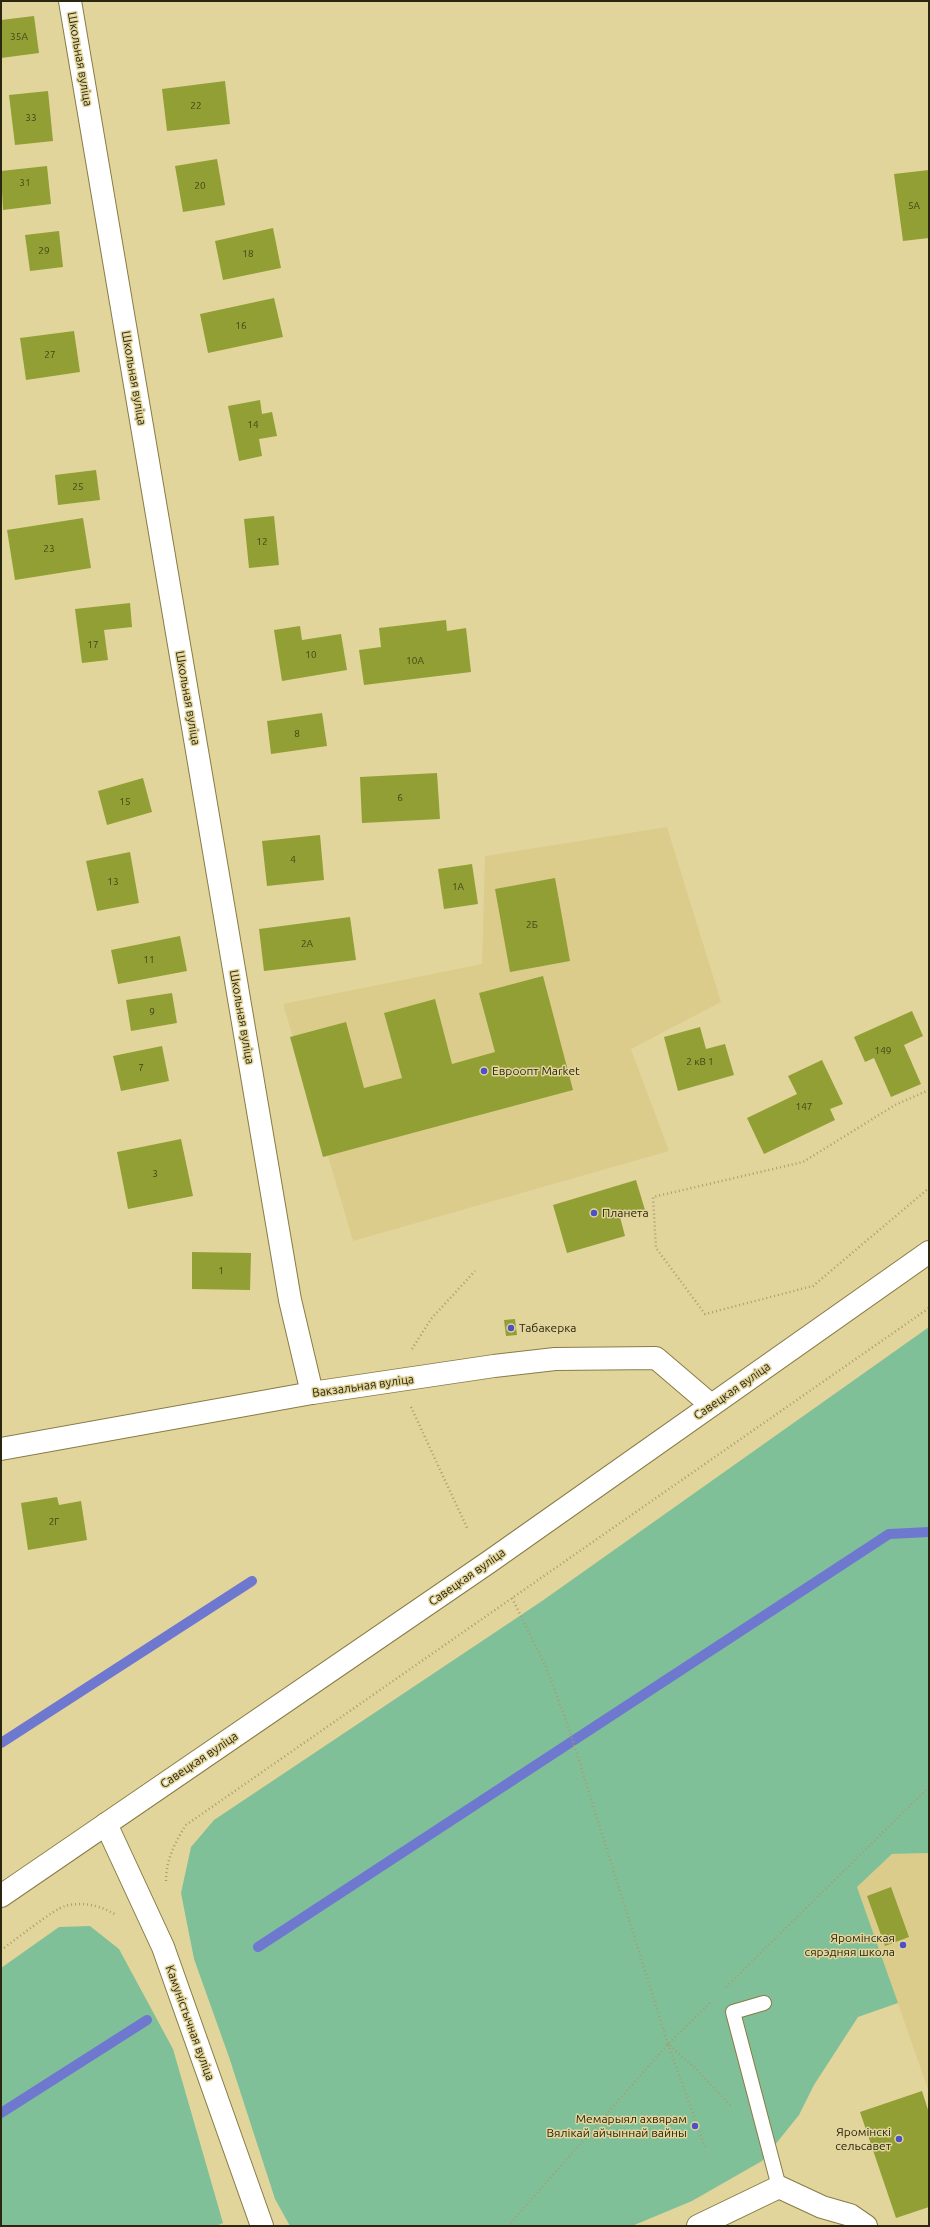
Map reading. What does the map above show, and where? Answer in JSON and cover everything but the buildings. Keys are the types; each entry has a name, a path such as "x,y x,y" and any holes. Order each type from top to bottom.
{"street":[{"name":"Школьная вуліца","path":"70,1 290,1300 312,1393"},
{"name":"Савецкая вуліца","path":"1,1896 482,1566 929,1252"},
{"name":"Вакзальная вуліца","path":"1,1448 312,1393 494,1366 555,1359 656,1358 711,1405"},
{"name":"Камуністычная вуліца","path":"106,1824 163,1947 262,2226"},
{"path":"698,2226 779,2187 822,2207 850,2215 866,2226"}],"lane":[{"path":"764,2003 733,2012 779,2187"}],"path":[{"path":"929,1090 895,1105 803,1162 653,1197 656,1248 705,1314 813,1286 929,1188"},
{"path":"410,1351 431,1319 475,1271"},
{"path":"166,1889 166,1875 169,1857 176,1840 186,1825 929,1308"},
{"path":"409,1401 468,1530"},
{"path":"512,1598 546,1668 569,1729 668,2044 705,2147"},
{"path":"725,1988 929,1787"},
{"path":"1,1950 64,1906 79,1904 94,1906 109,1910 122,1918"},
{"path":"508,2226 668,2044 714,1999"},
{"path":"668,2044 697,2070 736,2110"}],"shaded area":[{"path":"667,827 721,1002 631,1049 669,1151 353,1241 283,1004 482,964 485,856"},
{"name":"Яромінская сярэдняя школа","path":"929,1853 929,2092 857,1887 892,1854"}],"green space":[{"path":"929,1327 929,1853 892,1854 857,1887 898,2003 858,2017 814,2085 799,2115 762,2161 692,2201 632,2226 290,2226 275,2199 229,2057 194,1959 181,1893 191,1847 214,1820 542,1601"},
{"path":"90,1926 119,1949 173,2049 223,2223 216,2226 1,2226 1,1968 59,1927"}],"waterway":[{"path":"258,1947 889,1534 929,1532"},
{"path":"1,1743 252,1581"},
{"path":"1,2113 147,2020"}],"place":[{"name":"Евроопт Market","path":"484,1071"},
{"name":"Планета","path":"594,1213"},
{"name":"Табакерка","path":"511,1328"},
{"name":"Яромінская сярэдняя школа","path":"903,1945"},
{"name":"Мемарыял ахвярам Вялікай айчыннай вайны","path":"695,2126"},
{"name":"Яромінскі сельсавет","path":"899,2139"}]}
